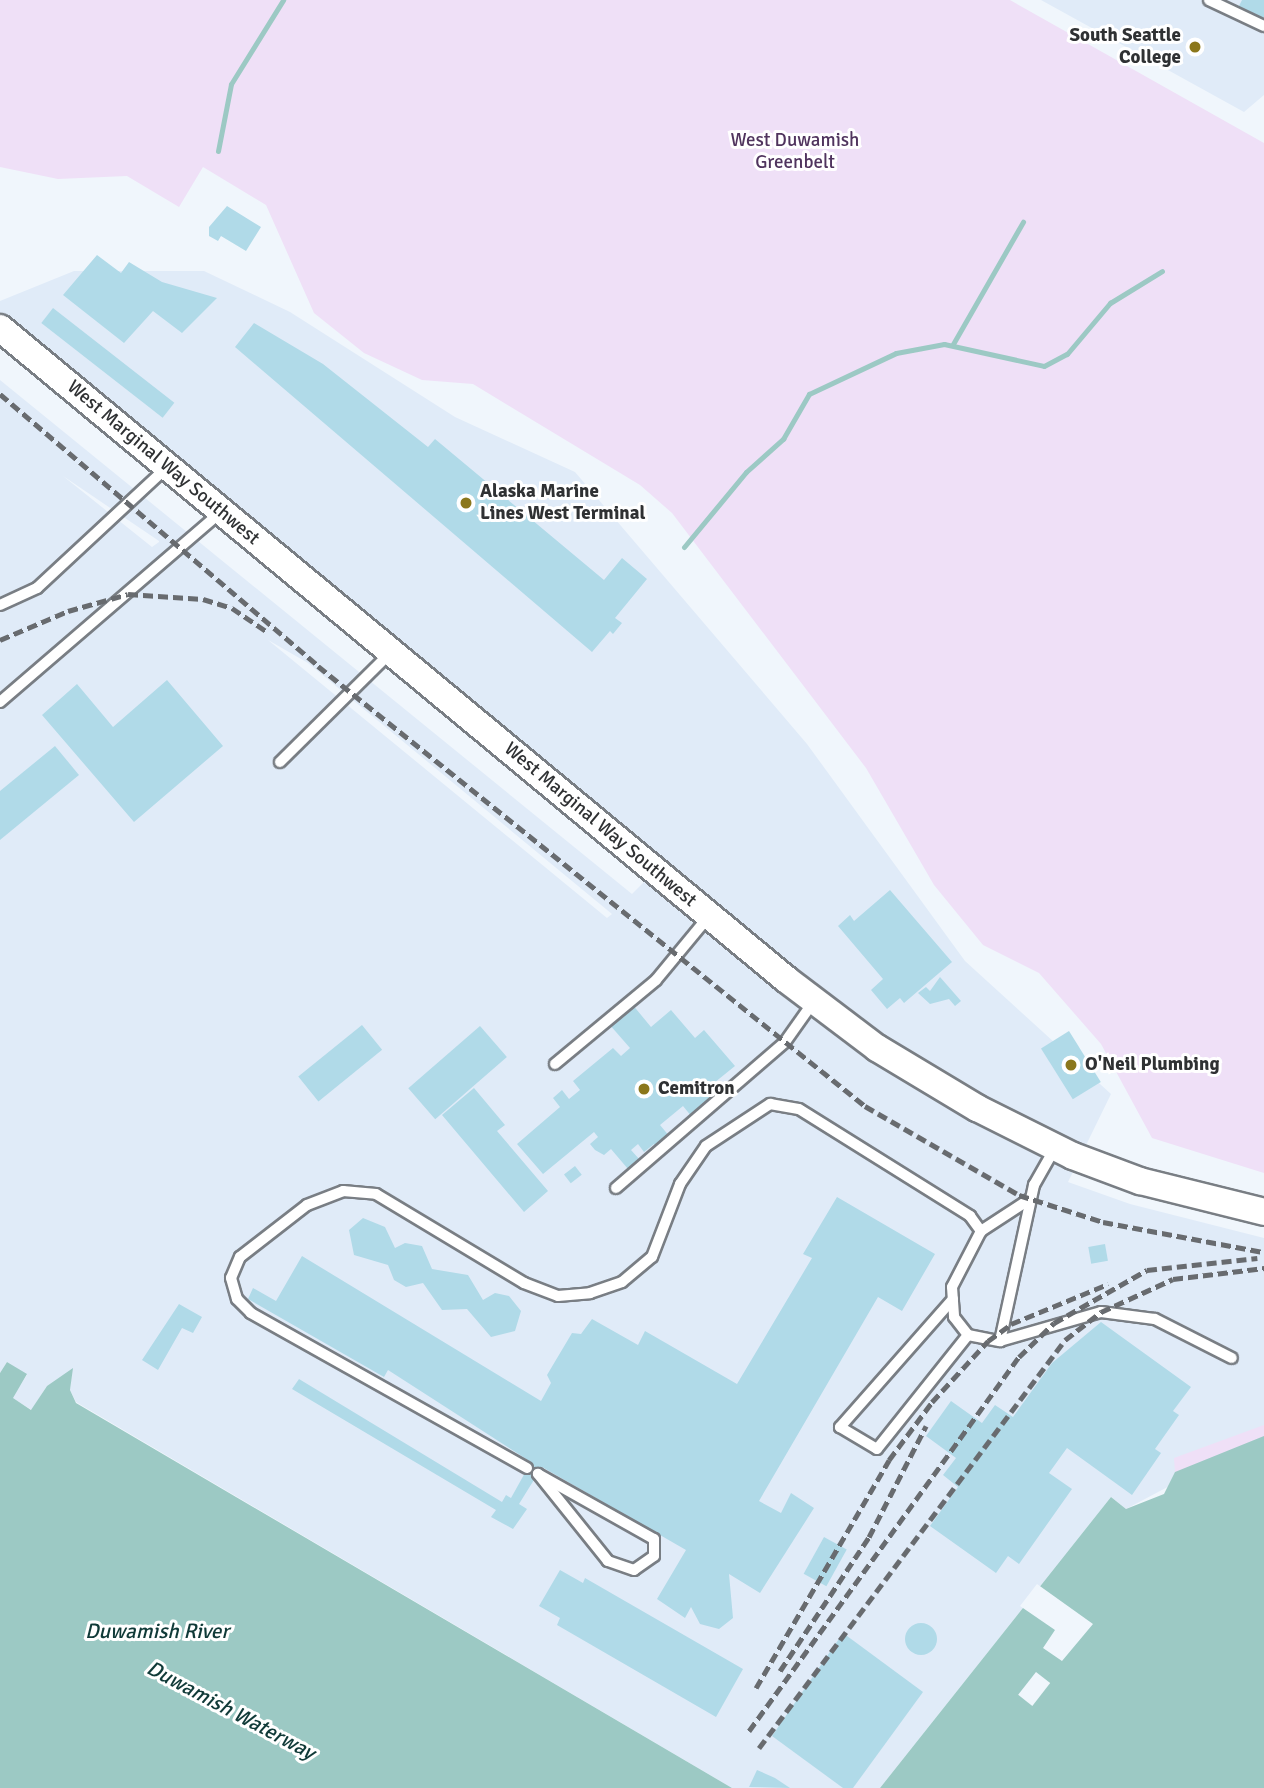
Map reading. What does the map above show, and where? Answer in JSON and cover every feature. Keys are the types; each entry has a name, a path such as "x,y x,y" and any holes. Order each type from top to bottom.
{"main road":[{"name":"West Marginal Way Southwest","path":"0,328 709,915 877,1048 1056,1147 1140,1181 1264,1212"}],"lane":[{"path":"1209,0 1264,26"},
{"path":"0,605 37,588 167,466"},
{"path":"0,702 221,511"},
{"path":"280,761 391,652"},
{"path":"555,1064 656,980 709,915"},
{"path":"616,1188 785,1042 814,1000"},
{"path":"527,1468 251,1313 237,1299 231,1278 240,1256 307,1205 343,1191 376,1194 524,1283 558,1296 590,1293 622,1282 652,1257 680,1184 706,1146 771,1104 799,1109 970,1216 981,1231"},
{"path":"1000,1340 1031,1199 1056,1147"},
{"path":"1031,1199 981,1231 953,1287 954,1317 968,1335 1000,1340 1101,1312 1155,1319 1232,1358"},
{"path":"953,1299 840,1427 877,1450 968,1335"},
{"path":"538,1474 654,1539 654,1556 634,1570 608,1562 538,1474"}],"shaded area":[{"name":"South Seattle College","path":"1041,0 1264,0 1264,95 1244,112"},
{"path":"74,271 204,271 290,312 455,417 575,472 807,744 965,961 1111,1094 1068,1182 1130,1204 1264,1238 1264,1436 1126,1509 1111,1497 880,1788 732,1788 76,1402 70,1390 72,1370 46,1387 32,1410 12,1398 27,1375 7,1362 0,1373 0,380 632,894 662,864 0,342 0,301","holes":["63,476 159,541 159,542 152,547","268,640 308,663 612,914 607,918"]}],"green space":[{"name":"West Duwamish Greenbelt","path":"0,0 1010,0 1264,143 1264,1173 1152,1138 1101,1044 1039,973 983,945 934,885 866,768 672,513 640,485 473,384 422,380 364,353 314,313 266,205 203,167 179,207 127,176 58,179 0,167"},
{"path":"1264,1425 1264,1473 1206,1480 1175,1472 1174,1458"}],"water":[{"name":"Duwamish River","path":"7,1362 27,1374 13,1398 31,1410 47,1386 73,1368 70,1390 76,1403 732,1788 0,1788 0,1373"},
{"path":"1264,1436 1264,1788 880,1788 1111,1497 1126,1509 1164,1494 1175,1472"}],"pier":[{"path":"1037,1584 1093,1624 1062,1661 1043,1648 1055,1630 1020,1606"},
{"path":"1036,1672 1050,1683 1032,1706 1018,1695"}],"building":[{"path":"1242,0 1264,0 1264,18 1238,8"},
{"path":"227,206 261,227 246,251 221,236 218,241 209,236 209,227"},
{"path":"97,255 121,273 129,262 162,282 217,298 182,333 153,311 124,343 63,295"},
{"path":"53,308 174,403 163,418 41,323"},
{"name":"Alaska Marine Lines West Terminal","path":"254,323 323,364 428,447 435,439 604,580 622,558 647,579 615,618 622,623 613,634 610,631 592,652 235,347"},
{"path":"167,680 223,746 134,822 42,715 77,684 113,727"},
{"path":"55,746 79,775 0,840 0,791"},
{"path":"890,890 952,962 904,1003 900,998 887,1009 871,990 883,979 838,926 850,915 854,921"},
{"path":"940,977 961,1001 955,1006 949,999 930,1004 918,993 926,987 930,991"},
{"name":"Cemitron","path":"632,1004 651,1027 671,1010 695,1038 704,1030 735,1066 709,1087 717,1097 692,1117 683,1106 660,1125 670,1137 657,1148 654,1144 644,1152 638,1144 631,1150 640,1160 628,1169 611,1149 604,1155 595,1150 590,1144 598,1137 594,1132 543,1174 517,1144 560,1107 553,1098 562,1090 569,1099 580,1090 573,1081 613,1048 621,1056 630,1048 609,1024"},
{"path":"362,1025 382,1050 318,1101 298,1077"},
{"path":"480,1026 507,1057 435,1119 408,1088"},
{"name":"O'Neil Plumbing","path":"1069,1031 1101,1082 1073,1099 1041,1048"},
{"path":"474,1088 505,1125 497,1131 548,1191 524,1212 442,1115"},
{"path":"575,1166 582,1175 571,1183 564,1175"},
{"path":"837,1197 935,1254 902,1311 878,1297 759,1501 781,1513 791,1493 814,1508 760,1593 729,1574 733,1618 719,1629 700,1624 691,1607 685,1618 657,1599 686,1550 542,1467 519,1504 527,1509 513,1529 491,1517 496,1510 292,1389 299,1379 502,1502 506,1495 511,1498 531,1462 388,1370 384,1377 248,1299 253,1288 276,1301 302,1256 541,1401 551,1383 547,1375 572,1333 581,1334 592,1319 638,1345 645,1331 737,1384 812,1258 803,1254"},
{"path":"363,1218 385,1227 395,1248 405,1243 422,1246 432,1269 468,1275 483,1300 495,1293 509,1296 521,1311 515,1331 491,1337 467,1309 442,1310 423,1283 406,1287 394,1280 388,1265 354,1255 349,1230"},
{"path":"1105,1244 1108,1261 1091,1264 1088,1247"},
{"path":"179,1304 202,1317 193,1333 182,1328 158,1370 142,1360"},
{"path":"1101,1322 1191,1387 1173,1411 1179,1415 1155,1449 1161,1453 1132,1495 1067,1448 1049,1473 1072,1489 1019,1564 1008,1556 996,1573 930,1526 958,1487 943,1475 956,1458 926,1436 951,1401 982,1423 995,1405 1013,1417 1052,1363"},
{"path":"824,1537 847,1550 826,1586 804,1574"},
{"path":"560,1570 583,1583 585,1578 743,1669 716,1717 557,1625 560,1618 539,1606"},
{"path":"921,1623 932,1628 937,1639 932,1650 921,1655 910,1650 905,1639 910,1628"},
{"path":"843,1633 923,1692 853,1788 843,1788 772,1736"},
{"path":"757,1770 775,1778 790,1788 749,1787"}],"waterway":[{"path":"218,151 231,84 283,0"},
{"path":"953,344 1023,222"},
{"path":"684,547 746,472 783,439 809,394 896,353 944,344 1044,366 1067,354 1110,303 1162,271"}],"railway":[{"path":"0,394 318,666 865,1106 1019,1195 1103,1222 1264,1252"},
{"path":"0,640 68,611 128,594 203,599 232,608 266,631"},
{"path":"749,1731 1019,1357 1054,1323 1147,1270 1257,1258"},
{"path":"759,1748 1065,1340 1101,1312 1173,1279 1264,1268"},
{"path":"756,1688 889,1460 932,1402 988,1341 1011,1324 1108,1284"},
{"path":"780,1671 869,1537 926,1426"}],"place":[{"name":"South Seattle College","path":"1195,47"},
{"name":"Alaska Marine Lines West Terminal","path":"466,503"},
{"name":"O'Neil Plumbing","path":"1071,1065"},
{"name":"Cemitron","path":"644,1089"}],"water label":[{"name":"Duwamish Waterway","path":"231,1710"}]}
